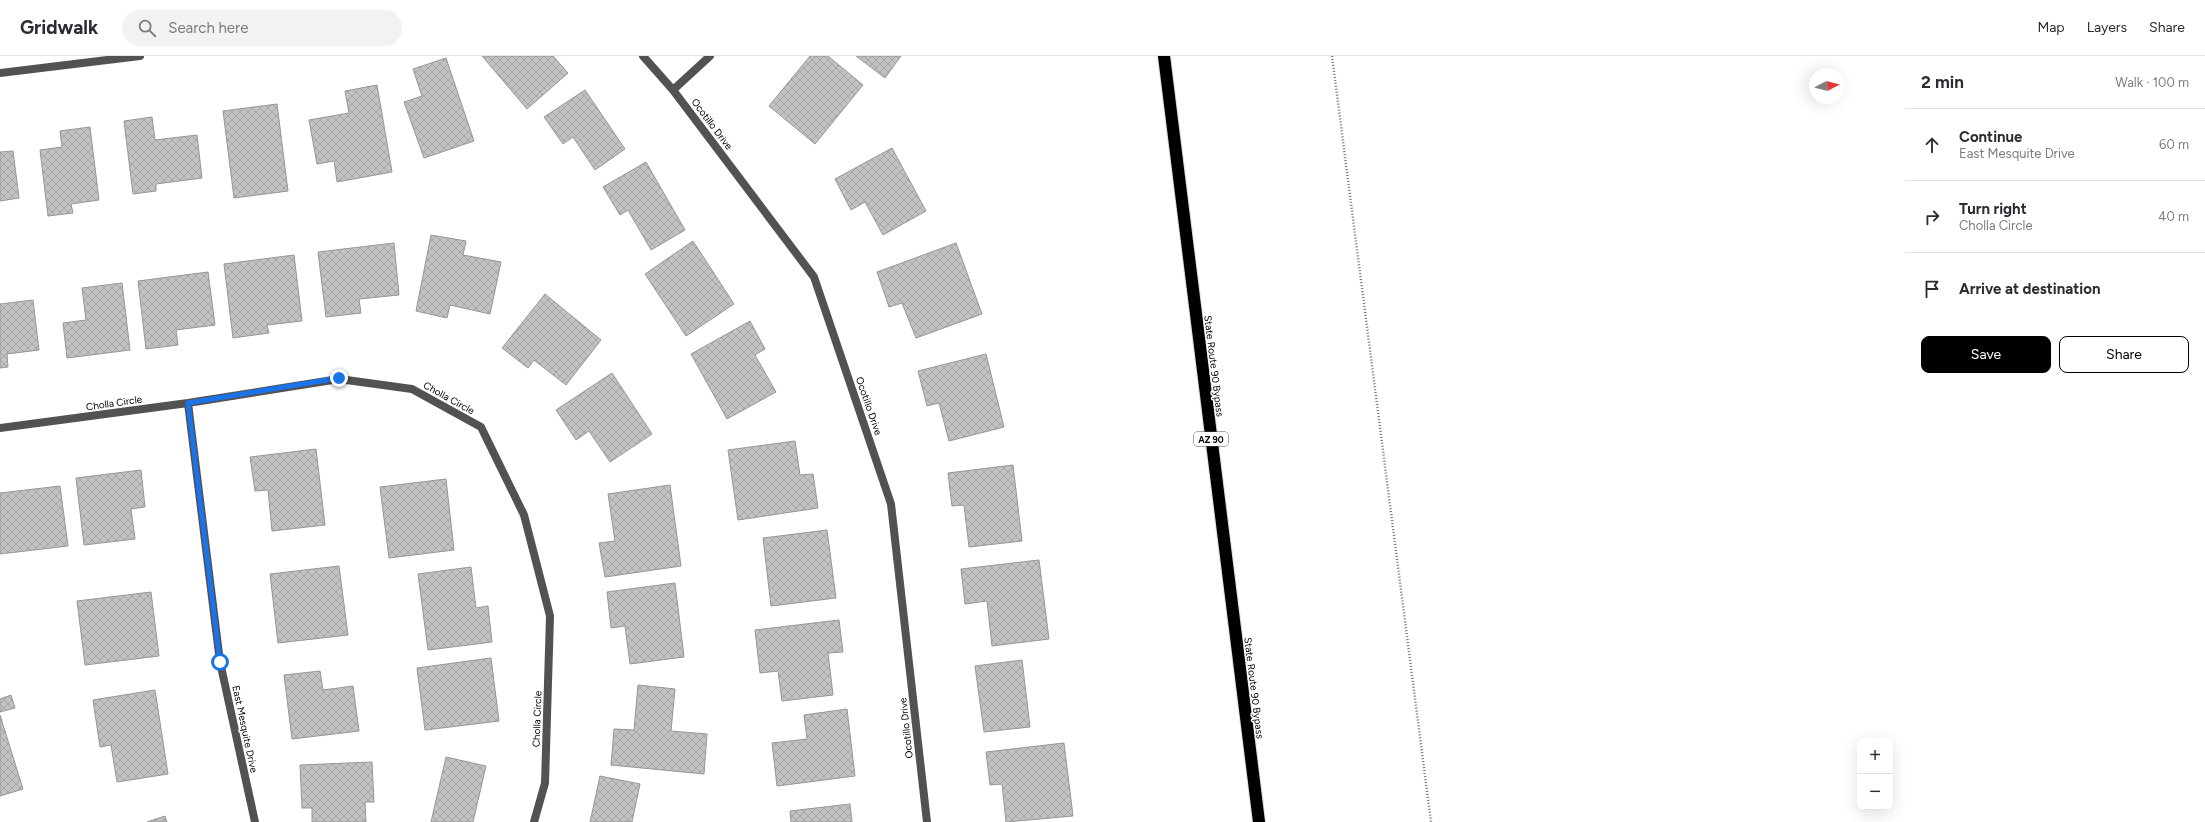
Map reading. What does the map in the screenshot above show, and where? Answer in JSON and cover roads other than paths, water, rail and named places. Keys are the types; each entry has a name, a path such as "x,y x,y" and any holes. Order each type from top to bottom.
{"highway":[{"name":"State Route 90 Bypass","path":"1164,56 1259,822"}],"street":[{"path":"0,73 140,56"},
{"name":"Ocotillo Drive","path":"644,56 674,90 814,277 891,504 927,822"},
{"path":"674,90 710,56"},
{"name":"Cholla Circle","path":"0,428 188,403 339,378 412,389 481,427 524,515 550,616 545,783 534,822"},
{"name":"East Mesquite Drive","path":"188,403 220,662 255,822"}]}
